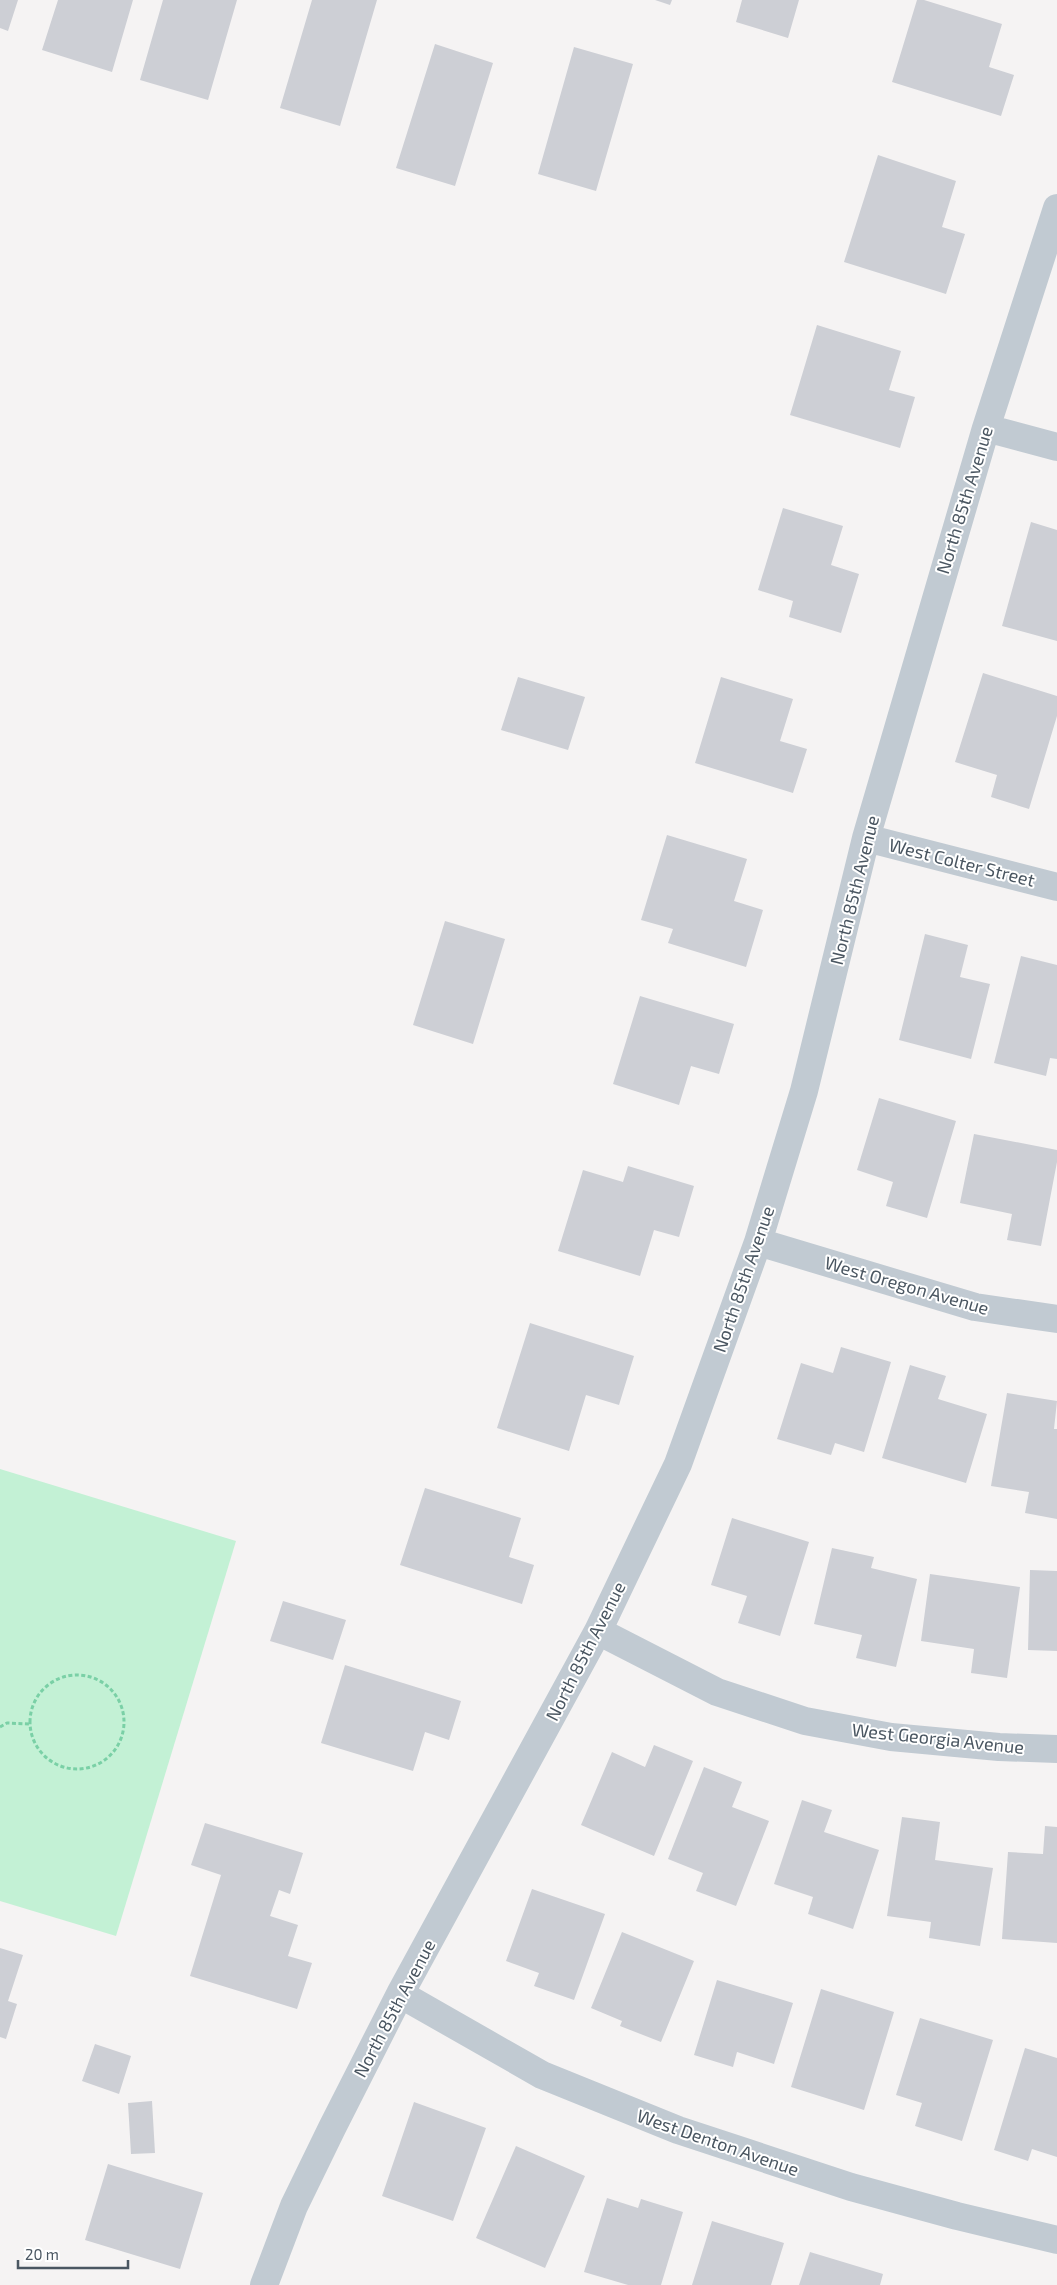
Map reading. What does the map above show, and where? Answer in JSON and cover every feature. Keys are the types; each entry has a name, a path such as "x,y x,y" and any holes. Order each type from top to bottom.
{"street":[{"name":"North 85th Avenue","path":"264,2285 294,2206 400,1994 598,1631 678,1464 758,1242 804,1091 866,838 986,428 1057,208"},
{"path":"986,428 1057,447"},
{"name":"West Colter Street","path":"866,838 1057,887"},
{"name":"West Oregon Avenue","path":"758,1242 975,1307 1057,1319"},
{"name":"West Georgia Avenue","path":"598,1631 717,1692 805,1721 891,1737 999,1747 1057,1749"},
{"name":"West Denton Avenue","path":"400,1994 542,2075 678,2130 851,2187 957,2216 1057,2240"}],"path":[{"path":"90,1676 105,1684 116,1695 123,1710 124,1726 120,1741 111,1755 98,1764 82,1768 66,1767 51,1761 40,1751 33,1738 30,1724 31,1709 38,1696 48,1685 61,1677 90,1676"},
{"path":"0,1727 7,1723 30,1724"}],"green space":[{"path":"0,1469 236,1541 116,1936 0,1901"}],"building":[{"path":"0,0 18,0 8,31 0,28"},
{"path":"58,0 133,0 112,72 42,50"},
{"path":"163,0 237,0 208,100 140,80"},
{"path":"312,0 377,0 340,126 280,108"},
{"path":"655,0 672,0 670,5"},
{"path":"742,0 799,0 788,38 736,22"},
{"path":"917,0 924,0 1002,24 989,67 1014,75 1001,116 892,82"},
{"path":"435,44 493,63 455,186 396,168"},
{"path":"574,47 633,64 596,191 538,174"},
{"path":"878,155 956,181 942,227 965,234 946,294 844,262"},
{"path":"817,325 901,351 889,390 915,397 900,448 790,415"},
{"path":"783,508 843,526 831,565 859,574 841,633 789,617 793,601 758,590"},
{"path":"1031,522 1057,530 1057,641 1002,626"},
{"path":"983,673 1057,696 1057,716 1029,809 991,797 997,775 955,762"},
{"path":"518,677 585,697 568,750 501,730"},
{"path":"721,677 793,699 780,741 807,749 793,793 695,763"},
{"path":"667,835 747,859 734,901 763,910 746,967 668,943 673,929 641,920"},
{"path":"445,921 505,939 473,1044 413,1025"},
{"path":"925,934 968,945 960,977 990,984 971,1059 899,1040"},
{"path":"1021,956 1057,965 1057,1059 1050,1058 1046,1076 994,1063"},
{"path":"640,996 734,1024 719,1074 691,1066 679,1105 613,1084"},
{"path":"879,1098 956,1121 927,1218 886,1206 893,1182 857,1170"},
{"path":"974,1134 1057,1150 1057,1162 1041,1246 1007,1240 1012,1214 960,1203"},
{"path":"628,1166 694,1186 679,1237 654,1230 640,1276 558,1251 583,1170 623,1182"},
{"path":"530,1323 634,1356 619,1405 586,1395 569,1451 497,1428"},
{"path":"841,1347 891,1362 864,1452 835,1443 831,1455 777,1439 801,1363 833,1373"},
{"path":"910,1365 946,1376 938,1399 987,1414 966,1483 882,1458"},
{"path":"1007,1393 1057,1401 1054,1429 1057,1429 1057,1519 1025,1513 1029,1492 991,1486"},
{"path":"425,1488 521,1518 509,1557 534,1565 522,1604 400,1565"},
{"path":"732,1518 809,1542 780,1636 738,1623 747,1596 711,1585"},
{"path":"832,1548 874,1557 871,1568 917,1579 896,1667 856,1658 862,1635 814,1624"},
{"path":"1030,1570 1057,1571 1057,1651 1028,1650"},
{"path":"930,1574 1020,1587 1007,1678 971,1673 974,1649 921,1641"},
{"path":"283,1601 346,1620 333,1660 270,1641"},
{"path":"345,1665 461,1701 449,1740 425,1732 413,1771 321,1743"},
{"path":"654,1745 693,1761 654,1856 581,1825 612,1752 645,1767"},
{"path":"704,1767 742,1782 732,1807 769,1821 736,1906 696,1891 703,1873 668,1859"},
{"path":"802,1800 832,1810 824,1832 879,1850 853,1929 808,1914 813,1897 774,1884"},
{"path":"902,1817 940,1822 935,1860 993,1868 980,1946 929,1938 931,1922 887,1916"},
{"path":"205,1823 303,1853 290,1894 279,1890 270,1916 298,1925 288,1956 312,1963 297,2009 190,1976 221,1875 191,1865"},
{"path":"1045,1826 1057,1827 1057,1943 1002,1939 1008,1852 1043,1854"},
{"path":"532,1889 605,1914 574,2000 534,1986 539,1973 506,1961"},
{"path":"622,1932 694,1961 661,2042 620,2026 622,2021 591,2008"},
{"path":"0,1948 23,1955 8,2001 17,2004 6,2039 0,2037"},
{"path":"717,1980 793,2003 774,2064 737,2052 733,2067 694,2055"},
{"path":"821,1989 894,2012 864,2110 791,2087"},
{"path":"920,2018 993,2040 962,2141 915,2126 922,2103 896,2095"},
{"path":"95,2044 131,2056 119,2094 82,2081"},
{"path":"1025,2048 1057,2058 1057,2157 1032,2149 1028,2161 994,2150"},
{"path":"152,2101 155,2153 131,2154 128,2103"},
{"path":"414,2102 486,2128 453,2221 382,2196"},
{"path":"516,2146 585,2176 545,2268 476,2238"},
{"path":"108,2164 203,2193 180,2269 85,2240"},
{"path":"607,2198 638,2208 641,2199 683,2212 661,2285 628,2285 584,2272"},
{"path":"712,2221 784,2243 771,2285 692,2285"},
{"path":"810,2252 883,2274 880,2285 799,2285"}]}
